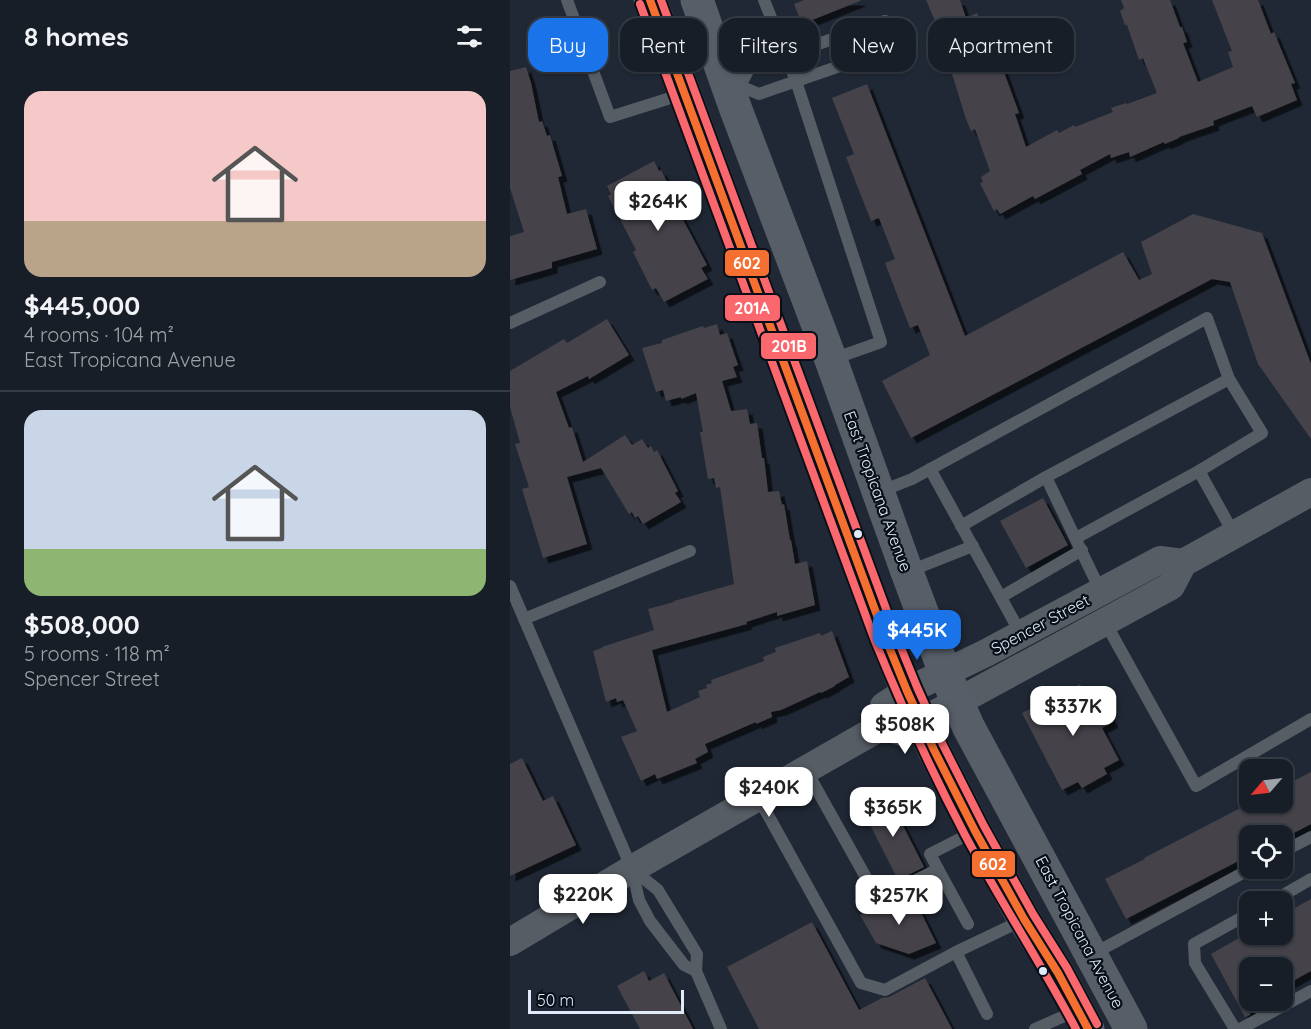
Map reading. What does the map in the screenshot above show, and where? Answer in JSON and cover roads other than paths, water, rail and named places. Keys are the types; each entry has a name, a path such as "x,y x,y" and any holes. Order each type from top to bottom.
{"main road":[{"path":"650,0 907,691 975,831 1024,920 1058,973 1082,1020"},
{"path":"670,0 695,63 708,84 718,95 735,94"},
{"name":"East Tropicana Avenue","path":"697,0 735,94 784,238 831,360 907,572 968,726 1131,1029"},
{"path":"684,94 692,95 713,116 746,184 784,238"}],"street":[{"name":"Spencer Street","path":"1183,563 1160,560 1021,634 952,688 920,721 902,732 883,726 884,706 907,691 952,688 1105,622 1171,586 1183,563 1311,492"},
{"path":"510,942 632,869 883,726"}],"lane":[{"path":"567,0 610,117 684,94"},
{"path":"764,0 771,18"},
{"path":"747,72 735,94 759,94 831,69"},
{"path":"793,72 881,342 831,360"},
{"path":"510,323 600,282"},
{"path":"878,492 912,479 1207,318 1229,379 1262,433 1199,471 1076,538"},
{"path":"961,526 1046,477 1229,379"},
{"path":"930,469 1021,634"},
{"path":"1199,471 1234,534"},
{"path":"1046,477 1101,592"},
{"path":"907,572 973,546"},
{"path":"1001,597 1082,550"},
{"path":"524,619 690,551"},
{"path":"510,586 632,869 639,900 651,921 684,965 696,971"},
{"path":"1105,622 1196,786 1311,719"},
{"path":"806,770 878,899 938,869"},
{"path":"758,797 861,983 885,990 956,952 1024,920"},
{"path":"969,924 930,854 975,831"},
{"path":"1293,846 1311,837"},
{"path":"632,869 658,890 698,954 696,971 721,1029"},
{"path":"1092,955 1239,875"},
{"path":"1290,891 1311,879"},
{"path":"1235,1029 1195,963 1194,944 1239,919"},
{"path":"666,942 683,930"},
{"path":"956,952 987,1014"},
{"path":"1240,1029 1311,991"},
{"path":"1035,1029 1082,1020"}]}
